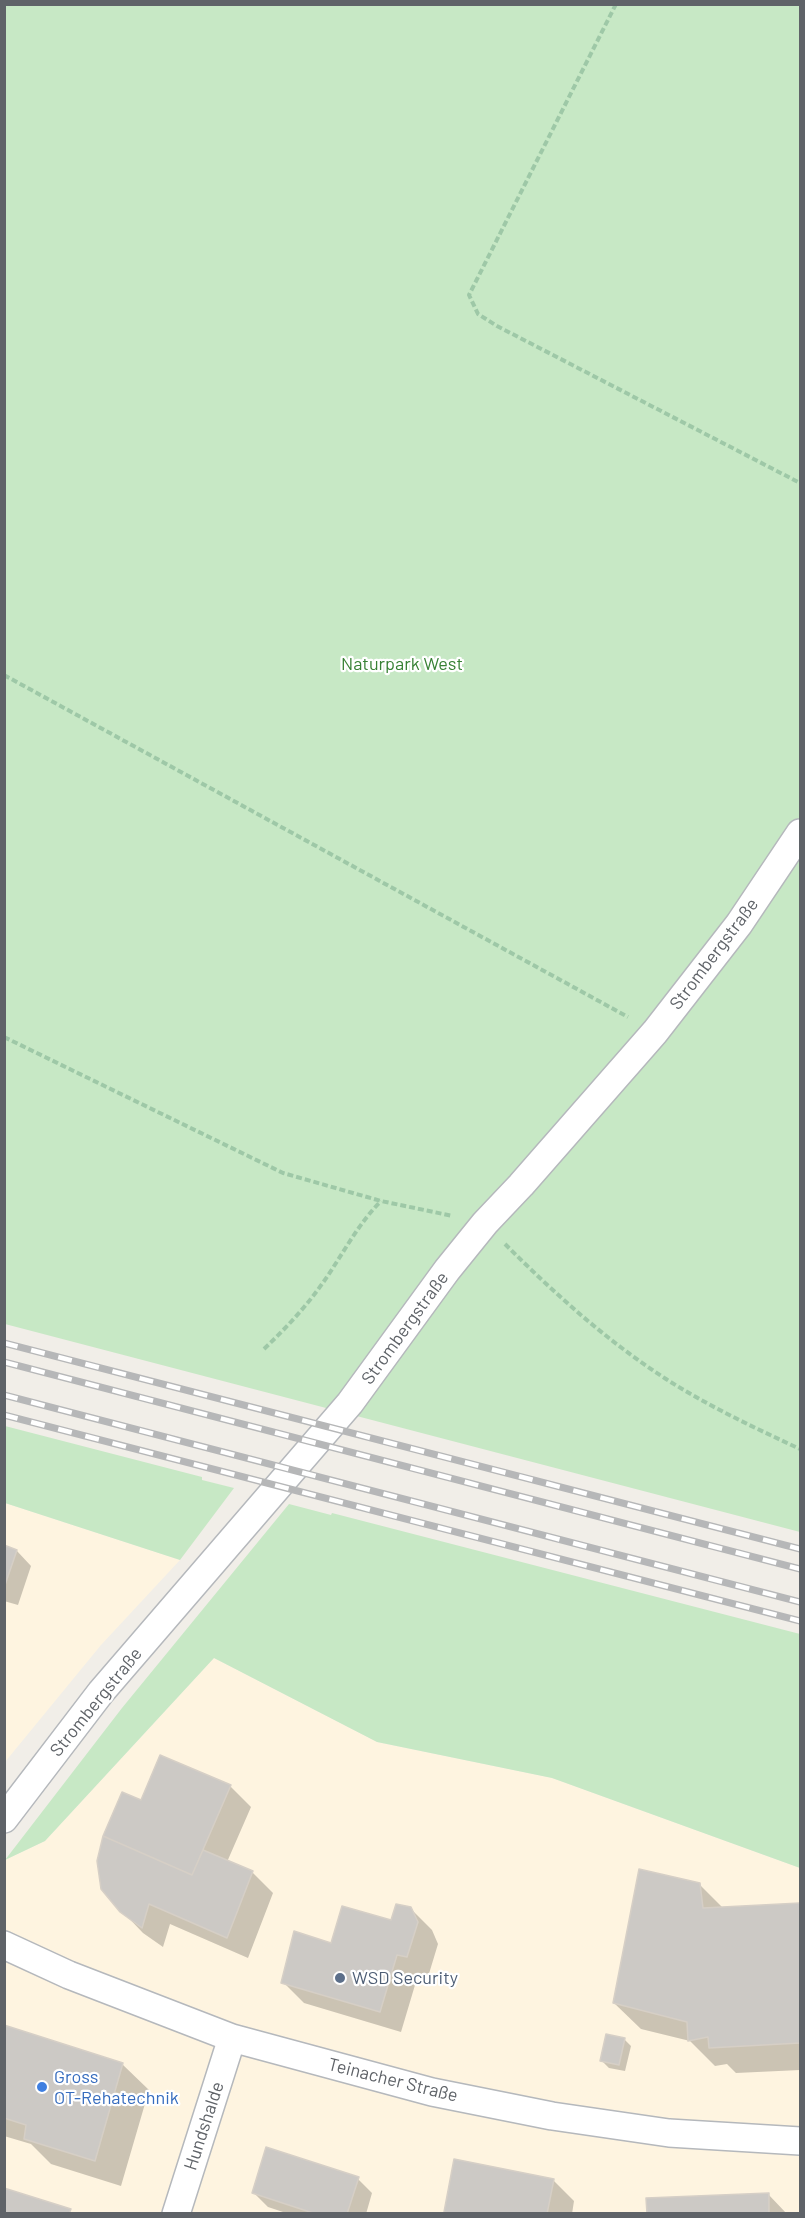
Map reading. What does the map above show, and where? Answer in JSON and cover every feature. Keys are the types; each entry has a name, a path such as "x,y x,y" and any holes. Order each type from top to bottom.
{"street":[{"name":"Strombergstraße","path":"4,1819 101,1692 350,1403 447,1270 485,1223 655,1032 739,924 801,833"},
{"name":"Teinacher Straße","path":"4,1945 69,1976 232,2038 432,2092 552,2116 669,2133 801,2141"},
{"name":"Hundshalde","path":"176,2214 232,2038"}],"path":[{"path":"616,4 470,295 478,314 497,326 801,483"},
{"path":"4,675 655,1032"},
{"path":"4,1037 283,1173 381,1201 485,1223 546,1285 616,1344 667,1380 801,1449"},
{"path":"264,1349 298,1317 367,1215 381,1201"}],"shaded area":[{"path":"5,1503 180,1560 101,1645 5,1762"},
{"path":"214,1658 377,1742 552,1778 800,1868 800,2213 5,2214 5,1860 45,1841"}],"green space":[{"name":"Naturpark West","path":"4,5 800,5 800,1532 5,1324"},
{"path":"5,1426 202,1477 202,1480 234,1488 180,1560 5,1503"},
{"path":"289,1504 331,1515 332,1513 800,1634 800,1868 552,1778 377,1742 214,1658 45,1841 5,1860 122,1708"}],"building":[{"path":"4,1545 17,1550 4,1588"},
{"path":"160,1755 231,1785 192,1875 103,1836 122,1792 141,1800"},
{"path":"103,1836 192,1875 203,1850 253,1871 227,1938 149,1904 142,1928 120,1912 101,1889 97,1861"},
{"path":"639,1869 700,1883 703,1908 800,1903 800,2043 709,2048 708,2037 688,2041 687,2022 613,2003"},
{"path":"396,1904 411,1907 418,1922 407,1957 397,1955 380,2012 281,1983 294,1931 331,1943 342,1906 391,1920"},
{"path":"4,2025 123,2063 95,2161 24,2139 26,2125 4,2118"},
{"path":"606,2034 625,2038 619,2065 600,2061"},
{"path":"266,2147 359,2177 347,2214 316,2214 252,2193"},
{"path":"454,2159 554,2179 547,2214 453,2214 444,2212"},
{"path":"4,2188 71,2209 69,2214 4,2214"},
{"path":"769,2193 769,2214 647,2214 646,2198"}],"railway":[{"path":"4,1343 800,1549"},
{"path":"4,1362 800,1569"},
{"path":"4,1395 800,1602"},
{"path":"4,1415 800,1621"}],"place":[{"name":"WSD Security","path":"340,1978"},
{"name":"Gross OT-Rehatechnik","path":"42,2087"}]}
